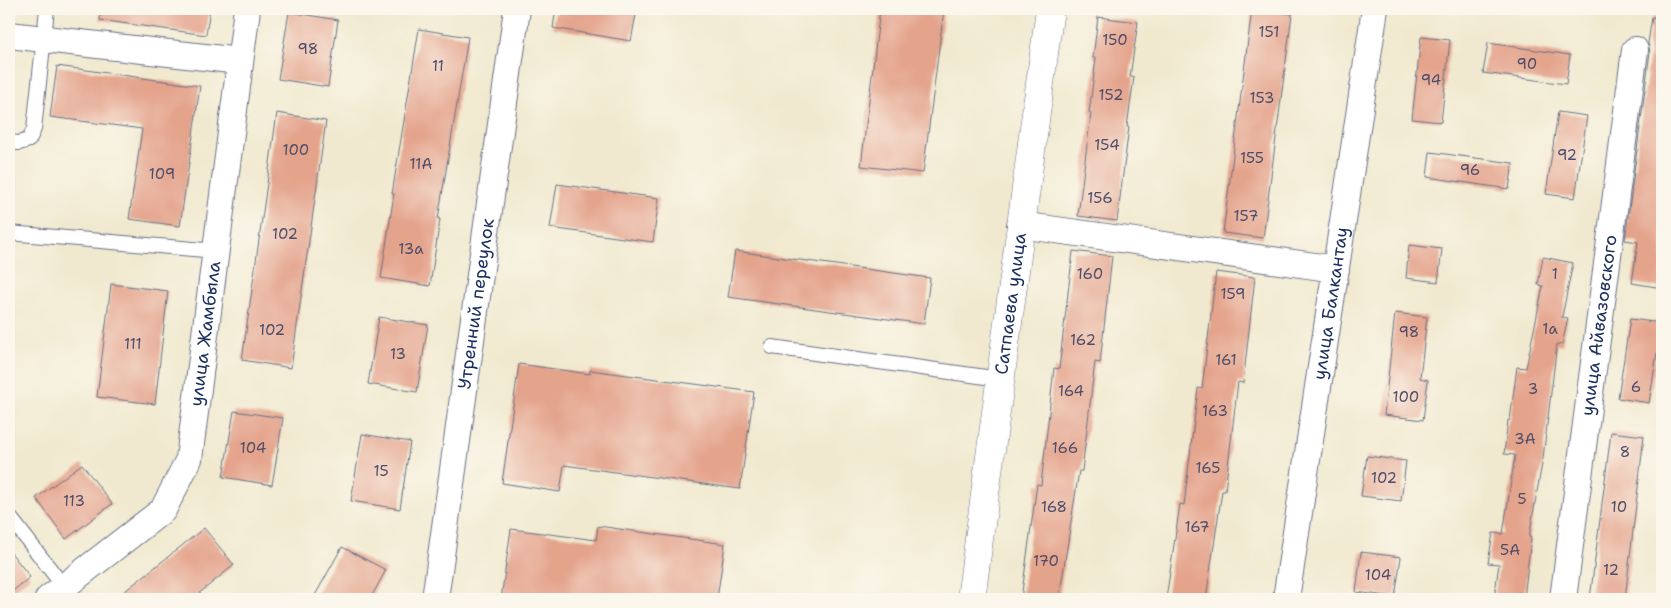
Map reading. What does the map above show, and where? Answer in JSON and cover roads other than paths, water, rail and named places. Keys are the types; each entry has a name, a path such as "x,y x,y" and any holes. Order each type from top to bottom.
{"street":[{"name":"улица Жамбыла","path":"56,593 163,510 189,459 247,9"},
{"name":"Утренний переулок","path":"435,599 517,9"},
{"name":"Сатпаева улица","path":"971,599 1050,9"},
{"name":"улица Балкантау","path":"1286,599 1375,9"},
{"path":"9,35 240,61"},
{"name":"улица Айвазовского","path":"1563,599 1635,50"},
{"path":"1020,224 1336,269"}],"lane":[{"path":"9,142 19,144 29,140 34,129 42,39 47,9"},
{"path":"9,233 216,251"},
{"path":"772,347 1000,379"},
{"path":"9,516 56,593"}]}
